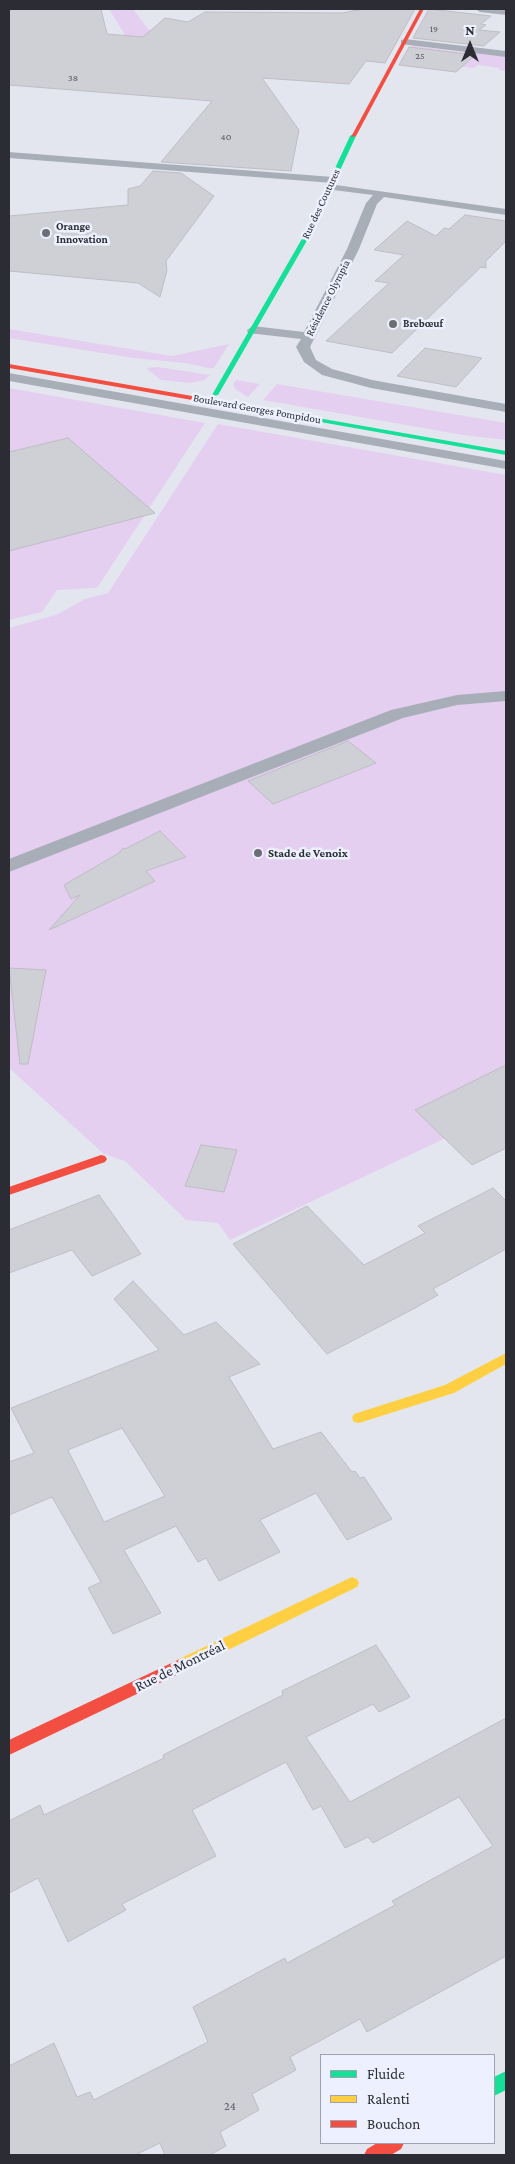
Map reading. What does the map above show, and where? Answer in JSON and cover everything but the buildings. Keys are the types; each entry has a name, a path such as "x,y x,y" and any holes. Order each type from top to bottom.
{"street":[{"name":"Rue des Coutures","path":"208,402 253,330 306,237 358,126 422,9"},
{"path":"480,9 506,12"},
{"path":"405,42 506,54"},
{"name":"Boulevard Georges Pompidou","path":"9,359 208,402 506,446"},
{"name":"Boulevard Georges Pompidou","path":"9,366 208,402 506,452"},
{"path":"9,1191 101,1159"},
{"path":"359,1418 449,1389 506,1358"},
{"name":"Rue de Montréal","path":"9,1748 352,1583"},
{"path":"495,2086 506,2080"},
{"path":"373,2155 393,2144"}],"lane":[{"path":"9,156 331,183 381,193 506,212"},
{"name":"Résidence Olympia","path":"381,193 372,203 353,249 303,347 306,355 311,362 327,372 389,387 506,408"},
{"path":"253,330 309,336"},
{"path":"9,377 208,402 506,465"},
{"path":"9,866 397,714 458,700 506,696"}],"shaded area":[{"path":"109,9 133,9 148,29 158,34 370,13 381,9 413,9 393,48 128,40"},
{"path":"412,45 506,56 506,71 498,70 500,68 478,65 474,68 452,66 446,70 403,66"},
{"path":"9,329 172,356 229,344 214,368 208,368 185,363 133,358 9,338"},
{"path":"158,367 210,375 205,380 190,383 161,380 146,368"},
{"path":"236,380 260,384 248,397 235,389 233,384"},
{"path":"277,384 506,423 506,440 463,435 263,400"},
{"path":"9,388 205,423 97,588 57,590 42,612 9,620"},
{"name":"Stade de Venoix","path":"218,424 506,475 506,1148 479,1161 450,1136 230,1240 218,1223 186,1220 125,1161 104,1154 9,1068 9,628 56,615 85,599 108,593"}],"traffic: fast":[{"path":"215,395 306,237 353,136"},
{"path":"255,409 506,453"},
{"path":"495,2086 506,2080"}],"traffic: slow":[{"path":"359,1418 449,1389 506,1358"},
{"path":"182,1665 352,1583"}],"traffic: jam":[{"path":"353,136 422,9"},
{"path":"9,366 255,409"},
{"path":"9,1191 101,1159"},
{"path":"9,1748 182,1665"},
{"path":"373,2155 393,2144"}],"place":[{"name":"Orange Innovation","path":"46,233"},
{"name":"Brebœuf","path":"393,324"},
{"name":"Stade de Venoix","path":"258,853"}]}
